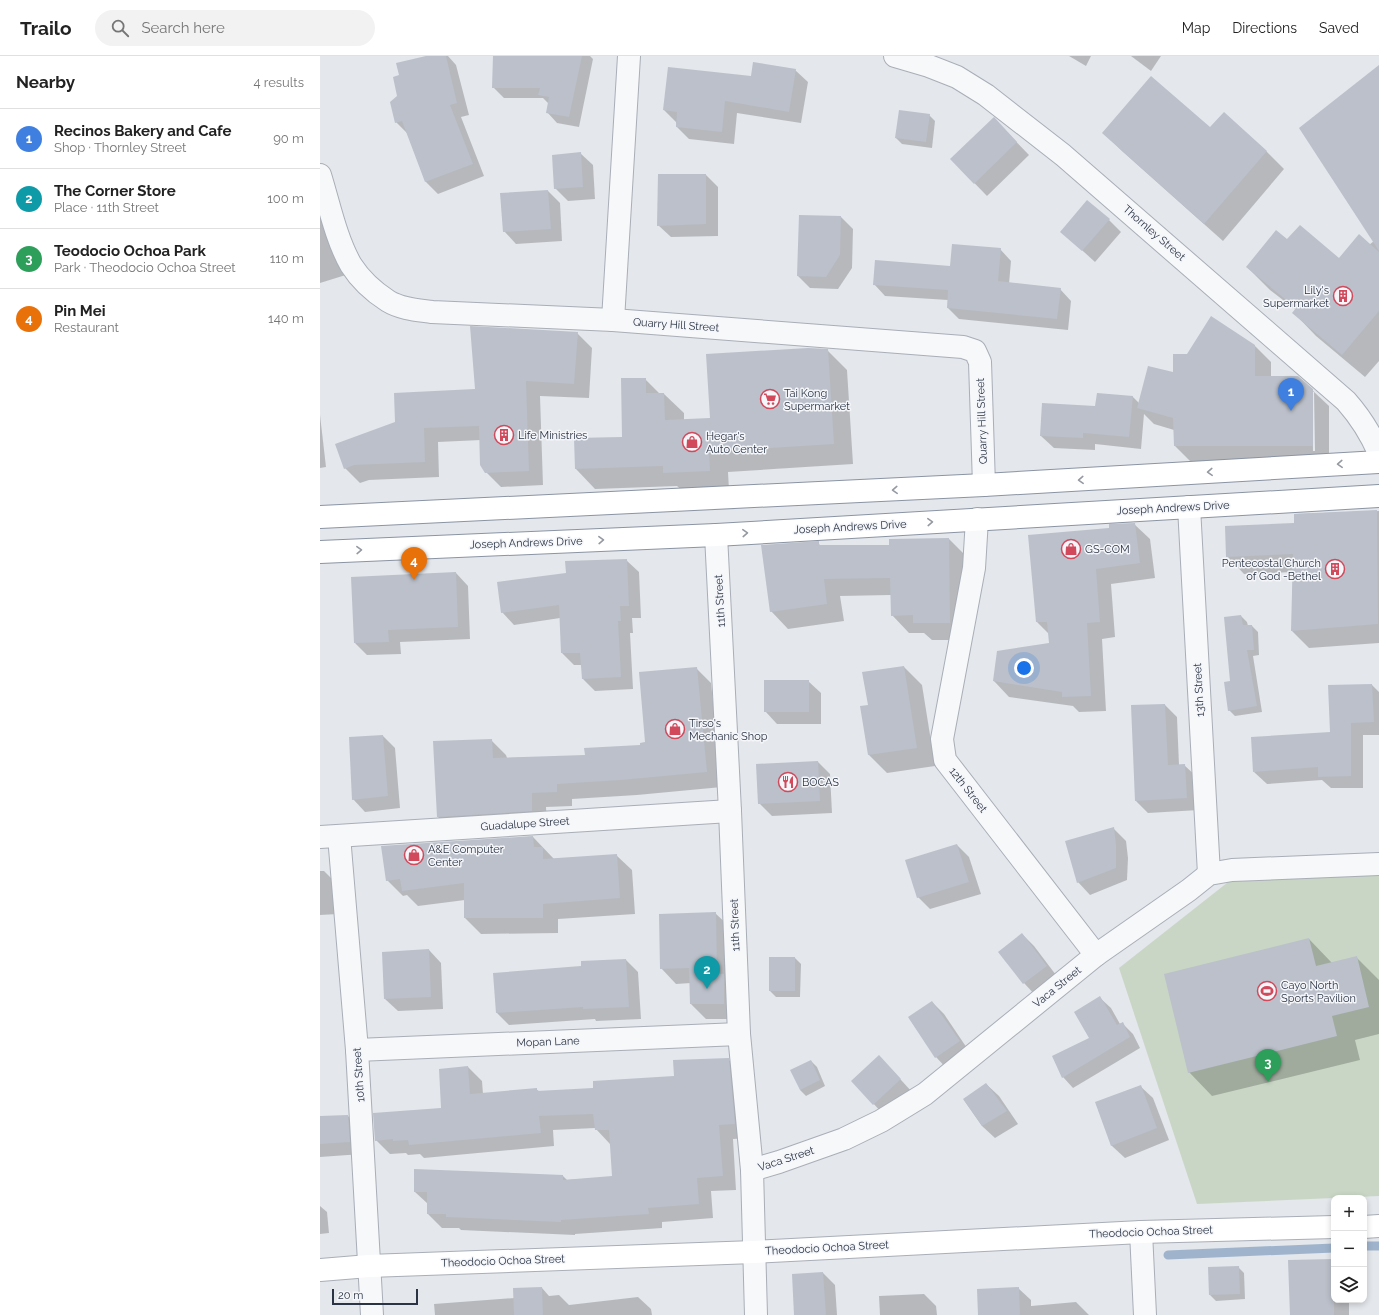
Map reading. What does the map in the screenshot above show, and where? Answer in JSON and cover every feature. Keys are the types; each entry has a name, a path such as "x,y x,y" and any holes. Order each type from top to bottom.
{"main road":[{"path":"320,517 984,485 1379,462"},
{"name":"Joseph Andrews Drive","path":"320,552 716,535 1379,496"},
{"path":"1367,1227 1379,1226"},
{"name":"Theodocio Ochoa Street","path":"320,1270 369,1266 754,1252 1141,1232 1331,1227"}],"street":[{"path":"613,320 629,56"},
{"name":"Thornley Street","path":"895,56 930,66 963,81 986,95 1063,155 1346,401 1360,416 1372,435 1379,453"},
{"name":"Quarry Hill Street","path":"320,175 340,240 352,265 368,286 389,302 409,309 432,312 613,320 963,347 975,351 980,362 984,485"},
{"name":"13th Street","path":"1190,507 1209,874"},
{"name":"12th Street","path":"977,520 974,568 942,739 945,760 1096,955"},
{"name":"11th Street","path":"716,535 730,811 739,1034 752,1170 756,1315"},
{"name":"Guadalupe Street","path":"330,836 730,811"},
{"name":"10th Street","path":"330,836 357,1050 372,1315"},
{"name":"Vaca Street","path":"752,1170 844,1140 881,1121 919,1098 1096,955 1189,890 1209,874 1232,870 1379,864"},
{"name":"Mopan Lane","path":"357,1050 739,1034"},
{"path":"1141,1232 1145,1315"}],"green space":[{"path":"1379,873 1379,1196 1331,1195 1331,1198 1197,1204 1119,968 1232,879"}],"building":[{"path":"426,56 446,56 457,103 450,105 473,164 425,182 402,121 395,123 390,102 397,96 393,77 399,75 396,63"},
{"path":"493,56 582,56 569,117 546,113 549,97 538,95 540,88 492,88"},
{"path":"753,62 796,69 789,112 725,101 722,132 676,127 677,112 663,110 668,67 751,76"},
{"path":"1379,65 1379,251 1299,128"},
{"path":"1151,76 1210,127 1224,112 1267,151 1204,224 1102,133"},
{"path":"899,110 930,114 926,142 895,138"},
{"path":"994,117 1017,142 974,184 950,159"},
{"path":"581,152 583,187 554,189 552,155"},
{"path":"658,174 706,174 706,224 657,226"},
{"path":"548,190 551,229 503,232 500,193"},
{"path":"1087,200 1110,219 1082,251 1060,232"},
{"path":"799,215 841,216 840,255 826,277 797,276"},
{"path":"1300,225 1339,258 1359,234 1379,252 1379,311 1342,355 1292,313 1296,308 1246,267 1276,230 1287,239"},
{"path":"952,244 1001,248 998,281 1061,288 1057,319 947,308 948,290 873,285 875,260 950,266"},
{"path":"1211,316 1255,345 1255,376 1298,376 1313,389 1313,446 1174,446 1173,418 1137,408 1148,366 1173,372 1173,354 1187,354"},
{"path":"470,326 578,332 574,384 526,381 529,471 485,473 480,465 479,426 424,428 425,462 354,465 344,469 335,444 395,422 394,393 475,389"},
{"name":"Tai Kong Supermarket","path":"808,348 828,349 834,444 709,452 710,471 663,473 663,466 575,469 574,438 622,437 621,378 646,378 646,393 664,393 665,420 710,418 706,354"},
{"path":"1097,393 1133,396 1129,437 1083,433 1083,438 1040,436 1042,403 1095,406"},
{"name":"Pentecostal Church of God -Bethel","path":"1377,510 1378,624 1291,631 1293,554 1226,557 1225,526 1294,523 1294,514"},
{"path":"1135,523 1140,563 1096,569 1100,622 1087,623 1091,696 1062,697 1062,692 993,681 997,651 1049,643 1047,622 1036,622 1028,535 1109,528 1109,524"},
{"path":"949,538 950,623 913,623 913,615 891,616 890,578 824,579 827,604 770,612 761,545 819,541 819,545 889,545 889,539"},
{"path":"627,559 629,606 620,606 621,621 618,621 621,677 582,679 580,653 561,653 559,605 501,613 497,582 566,573 565,561"},
{"path":"456,572 458,627 388,630 389,642 354,643 351,577"},
{"path":"1241,615 1243,625 1252,625 1254,650 1247,650 1257,706 1228,711 1224,682 1230,681 1224,617"},
{"path":"904,666 917,748 868,755 860,706 868,705 862,672"},
{"path":"697,667 707,772 557,784 557,792 532,793 532,811 437,817 433,741 492,739 493,758 585,755 584,748 640,745 640,743 645,742 639,672"},
{"path":"764,680 809,680 809,712 764,712"},
{"path":"1372,684 1374,722 1351,723 1351,776 1318,777 1318,767 1253,772 1251,737 1330,732 1328,685"},
{"path":"1165,704 1168,765 1185,764 1187,798 1135,801 1131,705"},
{"path":"383,735 388,796 352,800 349,737"},
{"name":"BOCAS","path":"818,761 820,801 758,804 756,764"},
{"path":"1114,827 1116,868 1077,883 1065,841"},
{"path":"533,836 534,847 543,847 543,859 617,854 620,898 543,904 543,918 464,918 464,883 402,891 400,879 386,881 381,846"},
{"path":"957,844 969,882 917,898 905,860"},
{"path":"716,912 717,974 724,974 724,1004 690,1004 689,968 660,969 659,914"},
{"path":"1022,933 1047,966 1023,984 998,952"},
{"name":"Cayo North Sports Pavilion","path":"1309,938 1316,966 1357,956 1369,1007 1332,1016 1337,1036 1188,1073 1164,974"},
{"path":"429,949 431,997 384,999 382,952"},
{"path":"769,957 795,957 795,991 769,991"},
{"path":"626,959 629,1007 583,1009 583,1007 496,1013 493,973 581,966 581,961"},
{"path":"1100,996 1117,1025 1123,1022 1130,1037 1062,1078 1052,1056 1089,1038 1074,1012"},
{"path":"932,1001 960,1041 935,1058 908,1017"},
{"path":"879,1055 901,1079 873,1105 851,1081"},
{"path":"729,1058 735,1124 719,1125 723,1176 697,1178 699,1204 648,1208 649,1214 561,1220 561,1222 446,1217 446,1214 427,1214 427,1192 414,1192 414,1169 563,1175 563,1180 612,1176 609,1130 595,1130 593,1114 539,1116 541,1133 409,1145 408,1140 393,1141 393,1139 375,1141 373,1113 441,1108 439,1069 468,1066 470,1094 537,1088 537,1091 593,1088 593,1081 674,1076 673,1060"},
{"path":"811,1060 820,1080 800,1090 790,1070"},
{"path":"986,1083 1007,1111 982,1126 963,1099"},
{"path":"1141,1085 1157,1128 1111,1146 1095,1102"},
{"path":"348,1115 350,1142 320,1144 320,1116"},
{"path":"1331,1259 1331,1303 1334,1303 1334,1315 1290,1315 1288,1260"},
{"path":"1239,1266 1240,1294 1209,1295 1208,1267"},
{"path":"823,1272 826,1315 794,1315 792,1274"},
{"path":"542,1287 543,1315 514,1315 513,1288"},
{"path":"1019,1287 1020,1315 978,1315 977,1289"}],"waterway":[{"path":"1367,1246 1379,1246"},
{"path":"1168,1255 1331,1248"}],"place":[{"name":"Lily's Supermarket","path":"1343,296"},
{"name":"Tai Kong Supermarket","path":"770,399"},
{"name":"Recinos Bakery and Cafe","path":"1291,411"},
{"name":"Life Ministries","path":"504,435"},
{"name":"Hegar's Auto Center","path":"692,442"},
{"name":"GS-COM","path":"1071,549"},
{"name":"Pentecostal Church of God -Bethel","path":"1335,569"},
{"name":"Pin Mei","path":"414,580"},
{"name":"Tirso's Mechanic Shop","path":"675,729"},
{"name":"BOCAS","path":"788,782"},
{"name":"A&E Computer Center","path":"414,855"},
{"name":"The Corner Store","path":"707,989"},
{"name":"Cayo North Sports Pavilion","path":"1267,991"},
{"name":"Teodocio Ochoa Park","path":"1268,1082"}]}
